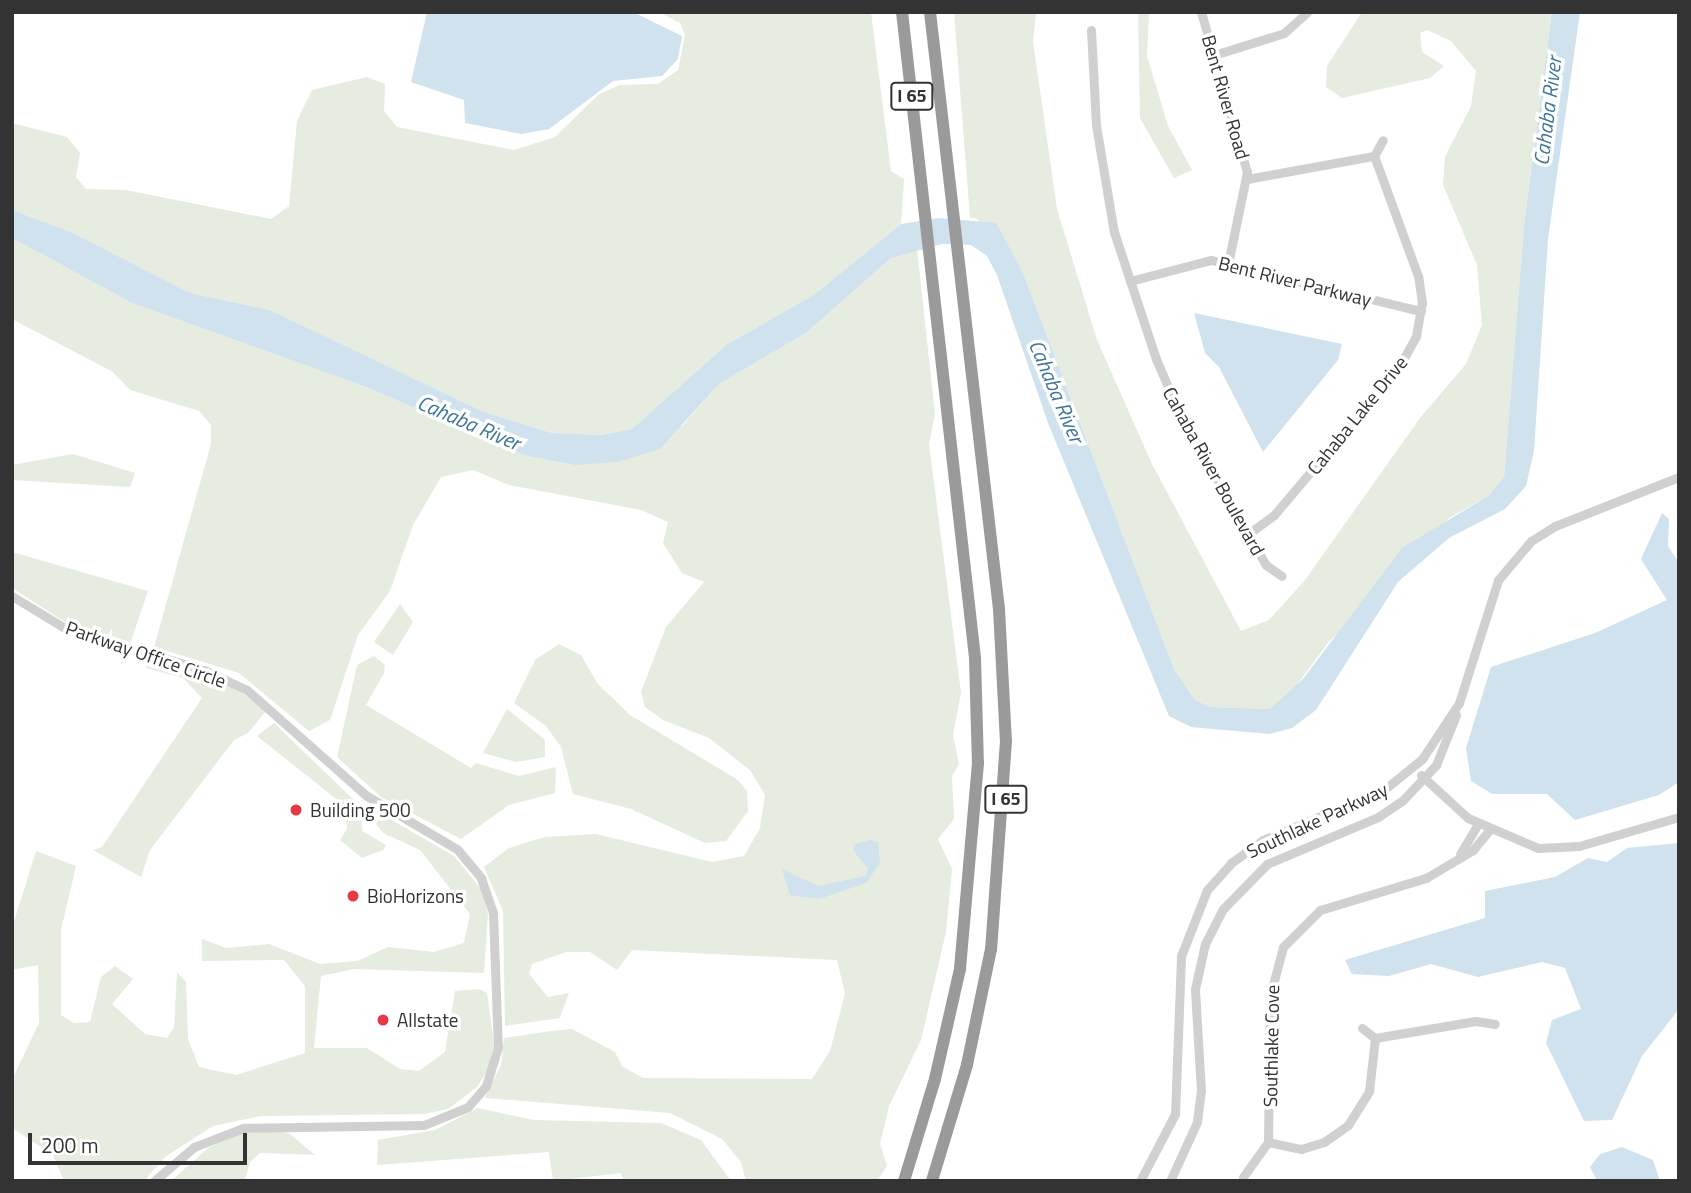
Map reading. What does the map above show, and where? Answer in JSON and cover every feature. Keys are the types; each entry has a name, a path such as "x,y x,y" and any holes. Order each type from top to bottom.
{"highway":[{"name":"I 65","path":"902,12 976,668 977,817 951,1016 904,1181"},
{"name":"I 65","path":"930,12 1002,647 1004,823 984,992 932,1181"}],"street":[{"name":"Bent River Road","path":"1201,12 1247,179 1228,264"},
{"path":"1214,55 1284,33 1307,12"},
{"name":"Cahaba River Boulevard","path":"1091,30 1098,143 1114,232 1130,281 1171,396 1266,565 1282,576"},
{"path":"1247,179 1374,156 1383,140"},
{"name":"Cahaba Lake Drive","path":"1248,534 1274,515 1399,367 1414,341 1421,311 1418,276 1374,156"},
{"name":"Bent River Parkway","path":"1130,281 1195,261 1228,264 1421,311"},
{"name":"Southlake Parkway","path":"1170,1181 1197,1122 1201,1091 1195,989 1205,944 1223,909 1267,864 1387,812 1424,778 1446,746 1493,590 1519,552 1555,526 1679,477"},
{"name":"Parkway Office Circle","path":"12,596 63,627 204,670 258,698 367,796 457,849 481,878 493,913 498,1048 486,1086 468,1107 424,1125 243,1128 194,1147 154,1181"},
{"name":"Southlake Parkway","path":"1140,1181 1175,1114 1181,956 1207,890 1231,863 1264,840 1385,789 1413,768 1457,706"},
{"path":"1413,768 1478,824 1529,846 1567,848 1679,817"},
{"name":"Southlake Cove","path":"1460,854 1478,824"},
{"name":"Southlake Cove","path":"1268,1142 1270,996 1283,947 1301,925 1331,905 1419,881 1460,854 1473,850 1489,830"},
{"path":"1362,1028 1375,1038 1476,1021 1495,1024"},
{"path":"1243,1177 1268,1142 1301,1149 1324,1142 1348,1125 1369,1091 1375,1038"}],"shaded area":[{"path":"659,12 871,12 891,171 904,179 901,224 815,294 726,345 632,429 601,435 552,433 484,412 270,310 190,293 71,232 12,210 12,123 67,137 80,153 76,177 86,189 126,190 271,219 289,206 297,121 312,90 367,77 385,84 384,111 397,127 514,150 555,137 599,94 620,85 658,84 678,70 685,35 680,23"},
{"path":"954,12 1036,12 1033,42 1057,209 1097,340 1152,464 1241,631 1269,620 1305,580 1420,418 1466,364 1482,325 1477,265 1443,185 1445,157 1471,106 1476,71 1451,41 1427,30 1420,33 1422,52 1444,66 1430,78 1342,98 1326,87 1327,66 1362,12 1552,12 1524,225 1504,477 1488,496 1449,518 1327,644 1285,701 1270,709 1211,707 1195,700 1174,669 1023,273 976,218 970,218"},
{"path":"1138,12 1149,12 1147,56 1168,126 1192,170 1174,178 1140,118"},
{"path":"12,238 132,303 366,387 527,456 574,465 682,426 719,384 806,333 891,258 917,249 935,414 929,444 961,693 953,735 959,764 952,776 954,819 938,839 952,869 946,932 921,1040 889,1106 880,1144 887,1166 877,1181 746,1181 741,1162 722,1139 670,1113 485,1098 501,1065 504,1038 551,1031 572,1029 615,1052 622,1066 643,1078 812,1079 830,1051 845,994 837,960 632,950 617,970 590,952 566,952 532,964 529,974 548,997 569,993 560,1018 505,1026 503,911 484,867 509,848 545,837 596,834 712,862 744,856 760,828 765,795 750,770 709,738 663,720 645,707 641,692 666,627 704,582 682,573 663,543 668,522 641,510 509,485 473,470 441,477 413,525 390,591 358,635 330,720 309,731 239,673 154,647 211,444 211,425 199,411 130,390 113,372 12,319"},
{"path":"73,454 135,473 130,487 12,480 12,465"},
{"path":"12,552 148,591 130,644 65,622 12,588"},
{"path":"400,604 413,622 393,655 374,642"},
{"path":"559,644 581,655 597,683 630,715 738,780 747,791 748,811 726,841 705,843 631,809 573,794 561,747 546,726 514,703 535,660"},
{"path":"374,656 385,665 384,673 366,705 471,768 476,763 519,776 556,767 555,793 509,805 461,839 381,797 337,757 357,665"},
{"path":"149,660 233,686 266,711 248,733 234,740 150,850 141,877 93,850 102,847 202,698 183,678 146,668"},
{"path":"507,709 545,740 545,757 516,762 483,753"},
{"path":"274,723 361,808 362,831 386,845 383,850 362,858 340,840 347,829 345,806 257,736"},
{"path":"381,814 454,856 481,889 488,913 484,973 354,969 321,976 314,1048 367,1048 400,1069 419,1071 445,1052 455,991 479,989 487,993 494,1044 488,1070 477,1087 448,1109 425,1114 261,1116 213,1126 165,1157 144,1181 64,1181 53,1155 12,1128 12,1080 39,1023 38,965 12,970 12,928 36,851 76,866 61,930 61,1015 74,1023 90,1022 101,977 115,966 133,979 112,1004 145,1034 167,1038 174,1028 177,972 186,982 188,1039 199,1067 236,1075 305,1053 305,986 284,960 202,961 202,939 226,948 269,944 320,964 357,961 388,947 434,952 464,943 470,914 420,850 383,833 376,824"},
{"path":"478,1108 533,1120 661,1123 701,1140 731,1181 624,1181 621,1173 553,1181 549,1152 377,1165 378,1140 435,1130"},
{"path":"268,1129 290,1134 315,1155 260,1153 250,1162 245,1179 171,1181 208,1148 241,1133"}],"water":[{"path":"427,12 633,12 682,36 678,59 662,76 613,81 549,129 521,134 465,123 464,100 411,82"},
{"name":"Cahaba River","path":"1552,12 1580,12 1548,239 1534,451 1526,486 1505,509 1449,538 1398,582 1316,710 1292,728 1270,734 1191,727 1169,716 1048,423 997,275 987,256 971,245 942,244 891,258 806,333 719,384 660,449 617,462 574,465 527,456 366,387 132,303 12,238 12,210 71,232 190,293 270,310 484,412 552,433 601,435 632,429 726,345 815,294 901,224 938,218 996,223 1023,273 1174,669 1195,700 1211,707 1270,709 1303,679 1402,548 1488,496 1504,477 1524,225"},
{"path":"1194,313 1342,344 1338,360 1263,452 1219,367 1205,353"},
{"path":"1662,513 1669,519 1668,546 1679,563 1679,782 1659,795 1575,820 1547,794 1492,794 1471,781 1466,748 1491,667 1595,633 1667,600 1641,559"},
{"path":"870,840 878,842 880,863 866,883 819,899 790,895 782,869 818,886 866,876 868,869 853,850 855,844"},
{"path":"1679,843 1679,1009 1642,1056 1612,1120 1584,1121 1546,1043 1552,1020 1581,1009 1565,968 1542,962 1478,977 1431,964 1389,976 1352,974 1345,960 1485,918 1485,891 1555,877 1588,858 1607,862 1627,848"},
{"path":"1622,1147 1653,1160 1660,1181 1597,1181 1590,1167 1600,1154"}],"place":[{"name":"Building 500","path":"296,810"},
{"name":"BioHorizons","path":"353,896"},
{"name":"Allstate","path":"383,1020"}]}
